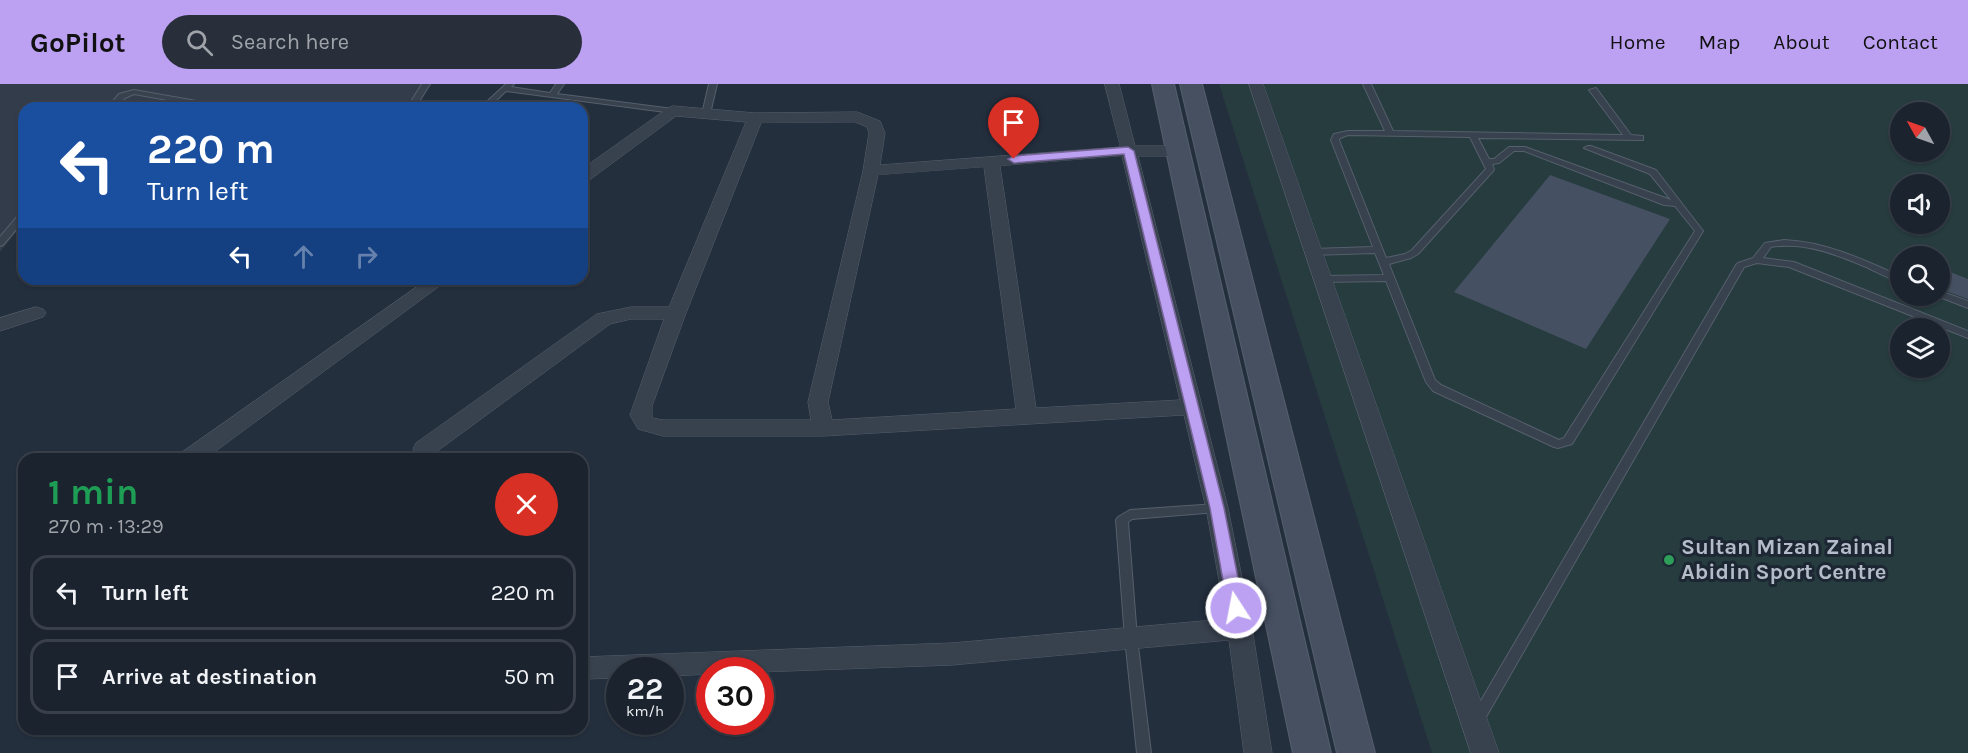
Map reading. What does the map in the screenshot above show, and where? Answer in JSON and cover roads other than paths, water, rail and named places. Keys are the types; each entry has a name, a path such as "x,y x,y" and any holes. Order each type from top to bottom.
{"main road":[{"path":"1163,84 1312,753"},
{"path":"1191,84 1356,753"}],"street":[{"path":"1112,84 1217,508 1240,628 1258,753"},
{"path":"1256,84 1485,753"},
{"path":"588,173 673,111 754,118 857,117 874,124 877,133 871,171 818,402 823,428"},
{"path":"754,118 642,405 640,416 645,424 663,428 823,428 1192,407"},
{"path":"871,171 1128,151 1177,150"},
{"path":"991,161 1027,416"},
{"path":"197,453 432,285"},
{"path":"0,325 36,313"},
{"path":"424,449 604,319 631,313 676,313"},
{"path":"588,668 952,654 1240,628"}],"lane":[{"path":"415,102 426,84"},
{"path":"552,95 560,84"},
{"path":"706,114 713,84"},
{"path":"1367,84 1390,133"},
{"path":"491,102 508,87 673,111"},
{"path":"1593,90 1628,137"},
{"path":"116,102 122,96 134,92 191,102"},
{"path":"1588,148 1650,170 1698,228 1698,233 1568,441 1552,443 1437,388 1431,382 1335,140 1337,136 1348,133 1640,138"},
{"path":"1383,262 1415,252 1490,169 1472,134"},
{"path":"1488,162 1496,162 1507,150 1525,149 1666,202 1678,203"},
{"path":"0,243 18,221"},
{"path":"1756,260 1768,245 1782,242 1805,244 1890,275"},
{"path":"1312,252 1378,250"},
{"path":"1476,723 1741,265 1756,260 1791,264 1968,335"},
{"path":"1322,279 1389,279"},
{"path":"1950,298 1968,305"},
{"path":"1144,753 1131,638 1122,519 1130,515 1217,508"}],"place":[{"name":"Sultan Mizan Zainal Abidin Sport Centre","path":"1669,560"}]}
